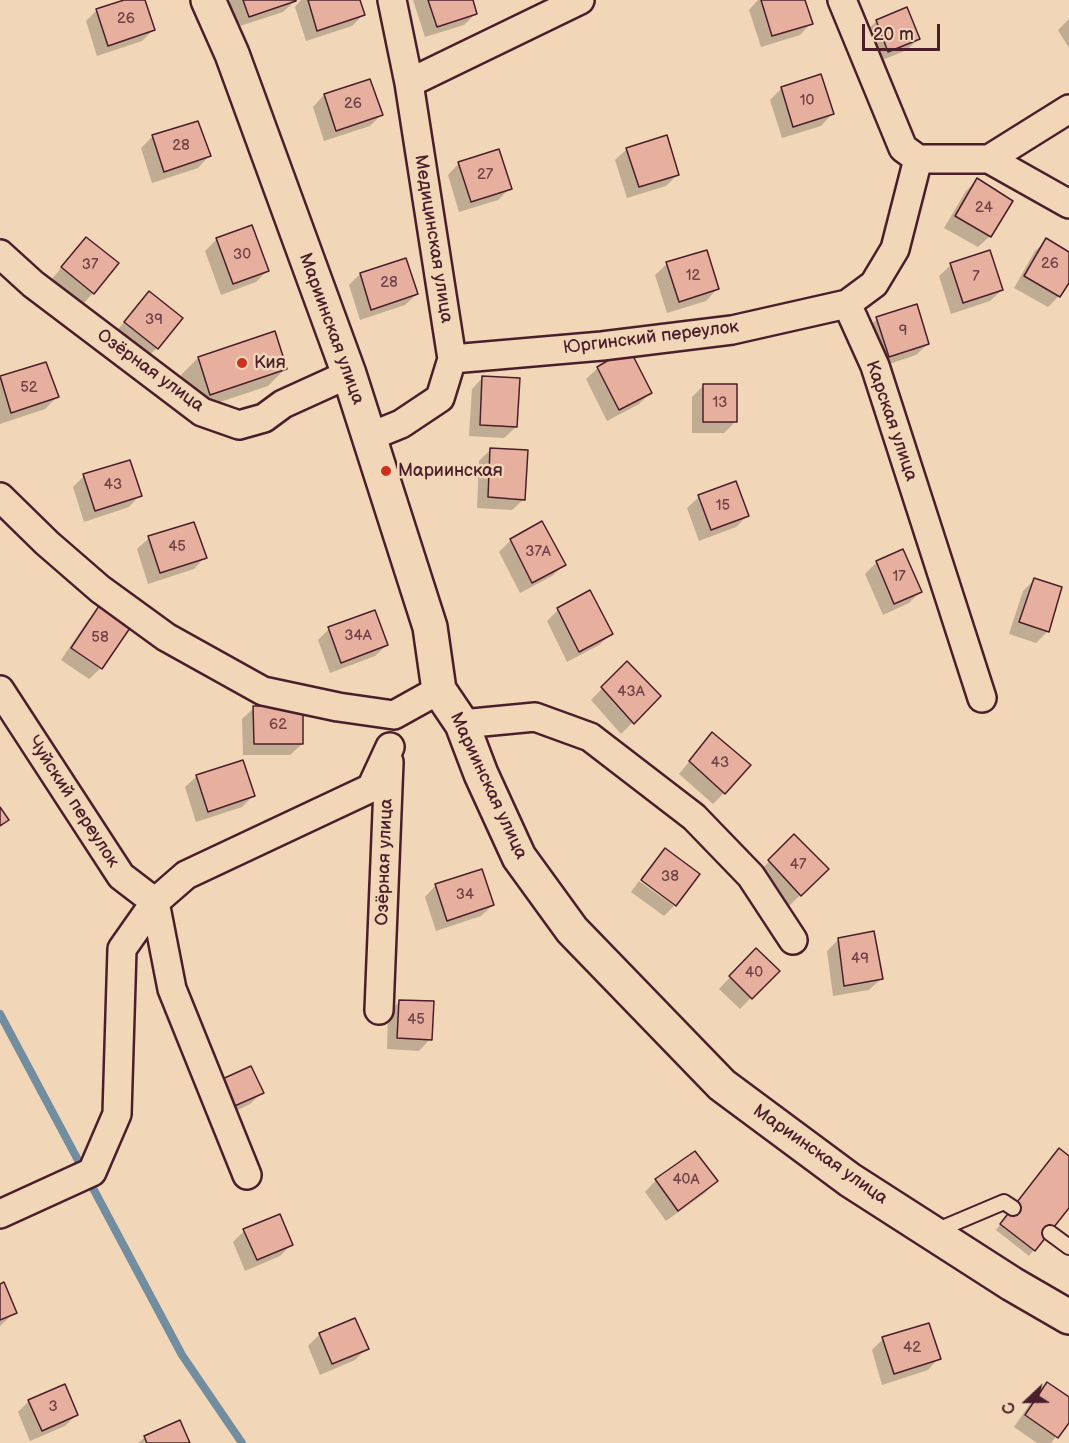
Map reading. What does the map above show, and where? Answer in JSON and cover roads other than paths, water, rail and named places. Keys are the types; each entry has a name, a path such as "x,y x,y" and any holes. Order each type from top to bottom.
{"main road":[{"name":"Мариинская улица","path":"208,0 232,54 349,374 430,627 439,690 462,724 519,857 572,930 723,1085 850,1180 1069,1317"}],"street":[{"name":"Медицинская улица","path":"369,437 401,424 440,398 452,359 409,83 392,0"},
{"path":"409,83 580,0"},
{"path":"842,0 903,148 918,159 989,159 1069,204"},
{"path":"989,159 1069,108"},
{"path":"847,304 874,284 895,249 918,159"},
{"name":"Озёрная улица","path":"0,254 33,284 202,412 230,422 239,425 264,418 283,404 349,374"},
{"name":"Юргинский переулок","path":"452,359 602,346 732,330 847,304"},
{"name":"Карская улица","path":"847,304 874,366 982,698"},
{"path":"0,497 47,543 100,589 166,637 263,691 338,707 394,715 439,690"},
{"name":"Чуйский переулок","path":"0,690 121,876 155,902"},
{"name":"Озёрная улица","path":"379,1010 390,747 394,715"},
{"path":"462,724 535,717 590,737 694,817 751,876 793,940"},
{"path":"0,1214 92,1172 117,1114 122,949 155,902 186,875 371,788 390,747"},
{"path":"155,902 172,990 247,1175"}],"lane":[{"path":"932,1232 1004,1202 1013,1208"},
{"path":"1050,1233 1069,1247"}],"waterway":[{"path":"0,1014 182,1355 242,1443"}],"place":[{"name":"Кия","path":"242,363"},
{"name":"Мариинская","path":"386,471"}]}
